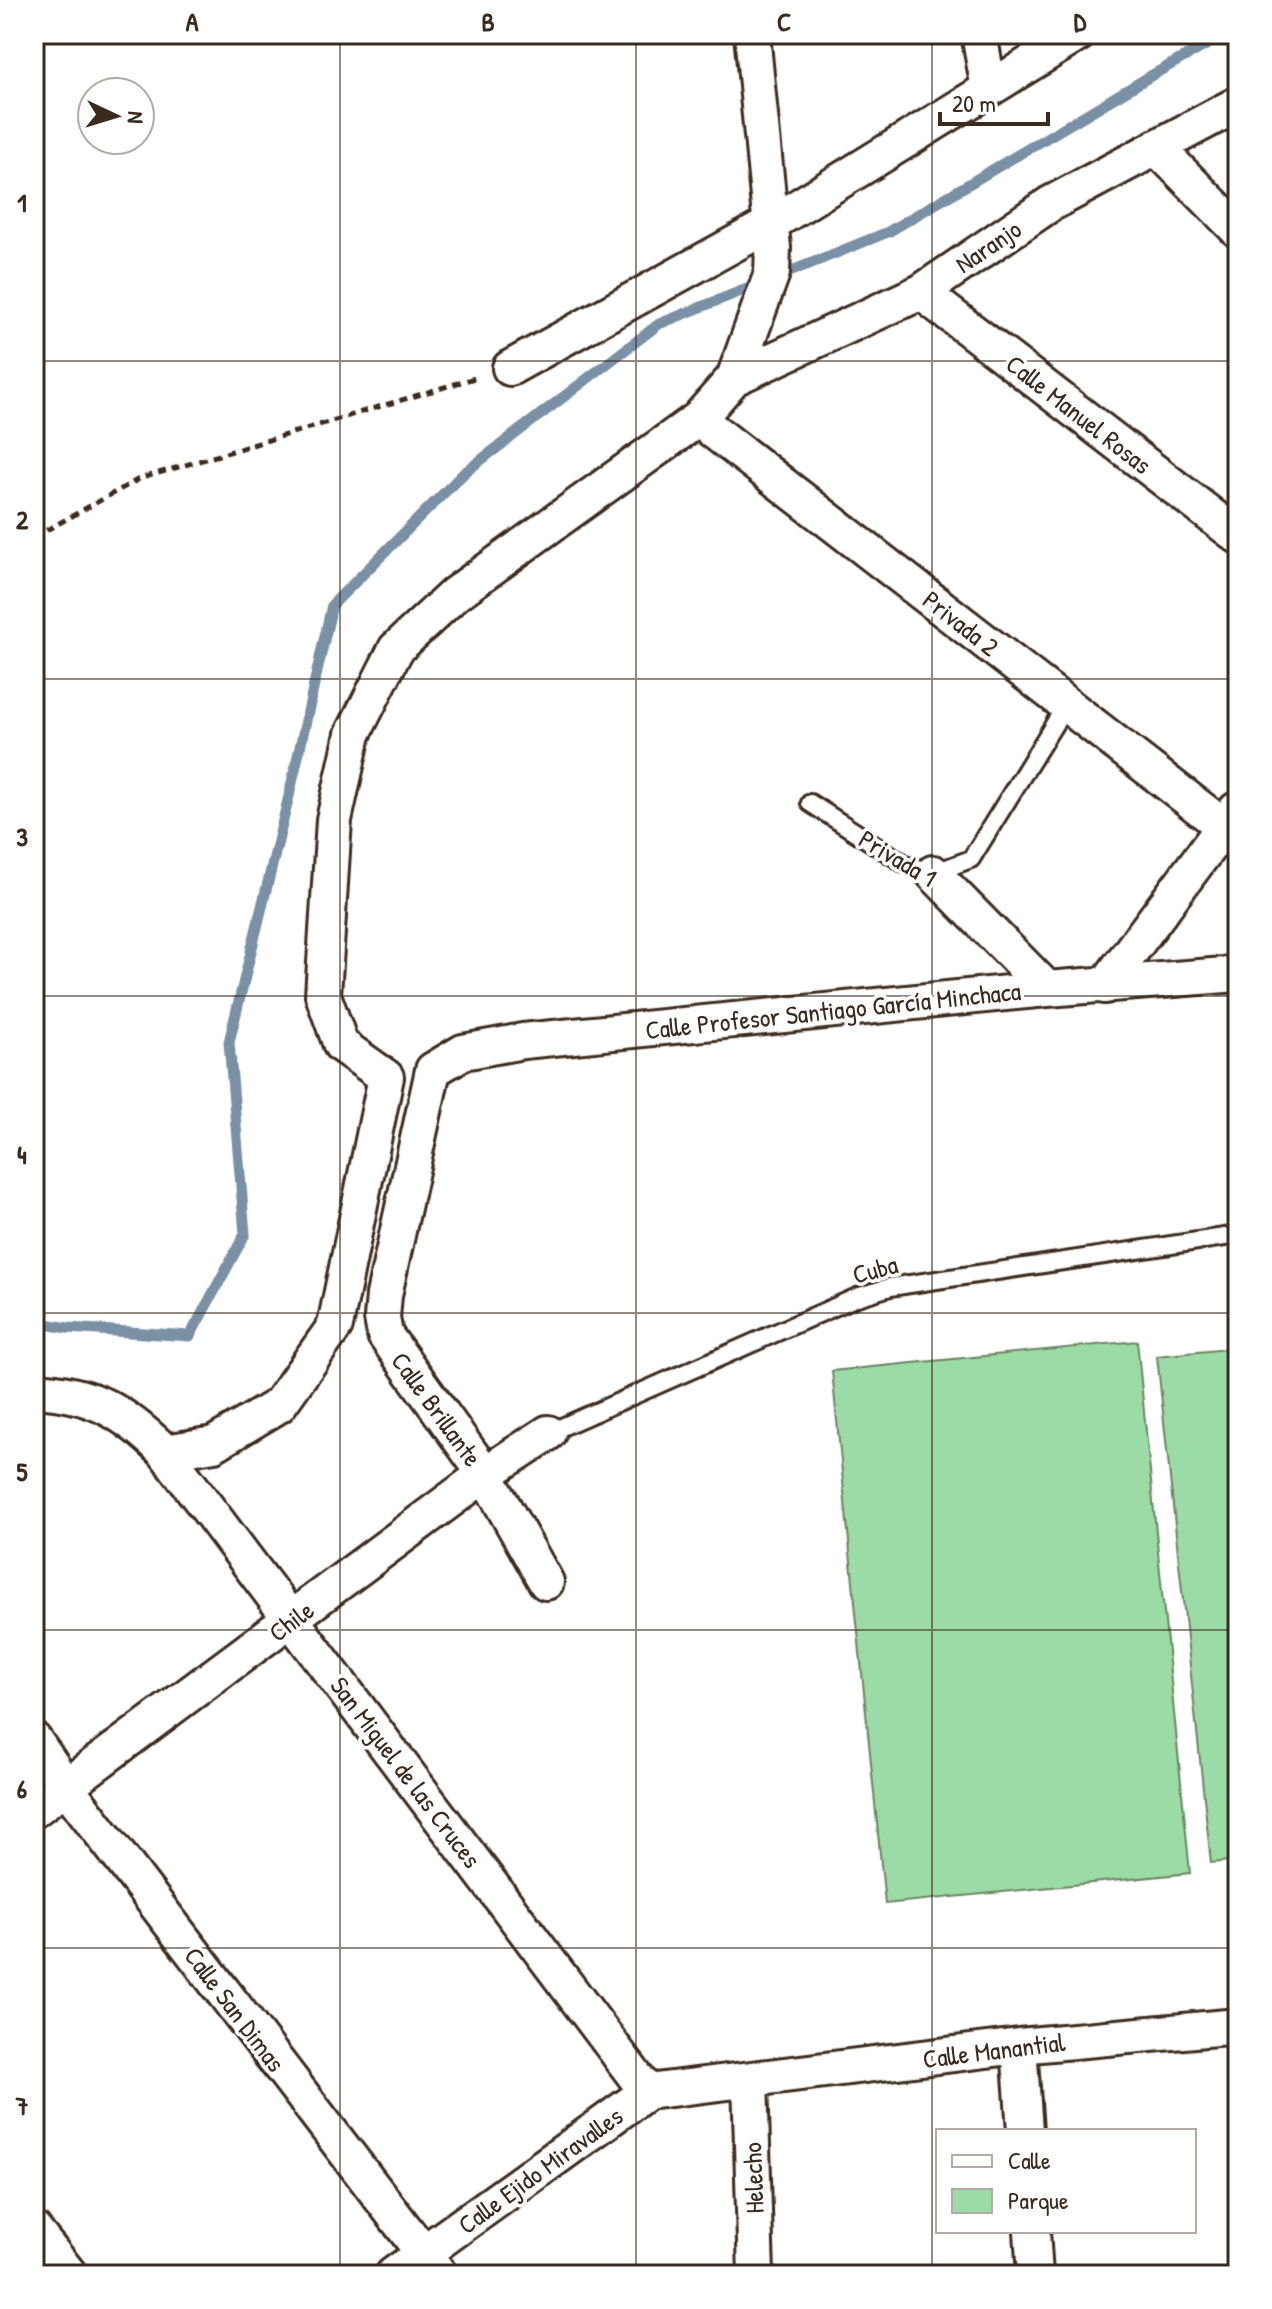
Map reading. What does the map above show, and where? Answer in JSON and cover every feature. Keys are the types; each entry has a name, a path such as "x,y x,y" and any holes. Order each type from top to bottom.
{"street":[{"path":"386,1077 341,1045 323,995 334,820 353,734 396,649 455,594 698,419 734,378 772,273 772,223 752,34"},
{"path":"979,34 989,89"},
{"path":"510,368 772,223 1078,34"},
{"name":"Naranjo","path":"734,378 921,292 1050,204 1238,104"},
{"path":"1156,147 1238,230"},
{"name":"Calle Manuel Rosas","path":"921,292 1238,536"},
{"name":"Privada 2","path":"698,419 1066,705 1231,816"},
{"path":"1105,986 1231,816"},
{"name":"Privada 1","path":"933,873 1047,989"},
{"name":"Calle Profesor Santiago García Minchaca","path":"433,1070 463,1052 523,1041 1047,989 1238,974"},
{"path":"386,1077 404,1069 433,1070"},
{"name":"Calle Brillante","path":"433,1070 384,1295 382,1318 385,1335 485,1474 546,1582"},
{"path":"165,1452 214,1444 279,1405 335,1326 386,1077"},
{"name":"San Miguel de las Cruces","path":"34,1390 78,1396 106,1406 135,1423 165,1452 647,2092"},
{"name":"Chile","path":"34,1810 292,1621 485,1474 548,1433"},
{"name":"Calle San Dimas","path":"34,1740 67,1788 431,2265"},
{"name":"Calle Manantial","path":"647,2092 1019,2046 1238,2026"},
{"path":"1019,2046 1025,2129"},
{"name":"Helecho","path":"750,2080 756,2275"},
{"name":"Calle Ejido Miravalles","path":"393,2275 431,2265 647,2092"},
{"path":"1032,2233 1035,2275"}],"lane":[{"path":"933,873 971,859 1066,705"},
{"name":"Privada 1","path":"810,803 905,864 933,873"},
{"name":"Cuba","path":"548,1433 837,1305 890,1287 1238,1235"}],"path":[{"path":"34,537 139,479 510,368"}],"green space":[{"path":"1137,1341 1190,1873 885,1904 832,1371"},
{"path":"1238,1348 1238,1860 1211,1863 1157,1356"}],"waterway":[{"path":"777,277 888,232 1226,34"},
{"path":"34,1322 68,1328 190,1336 245,1234 229,1042 332,605 464,473 659,324 761,283"}]}
